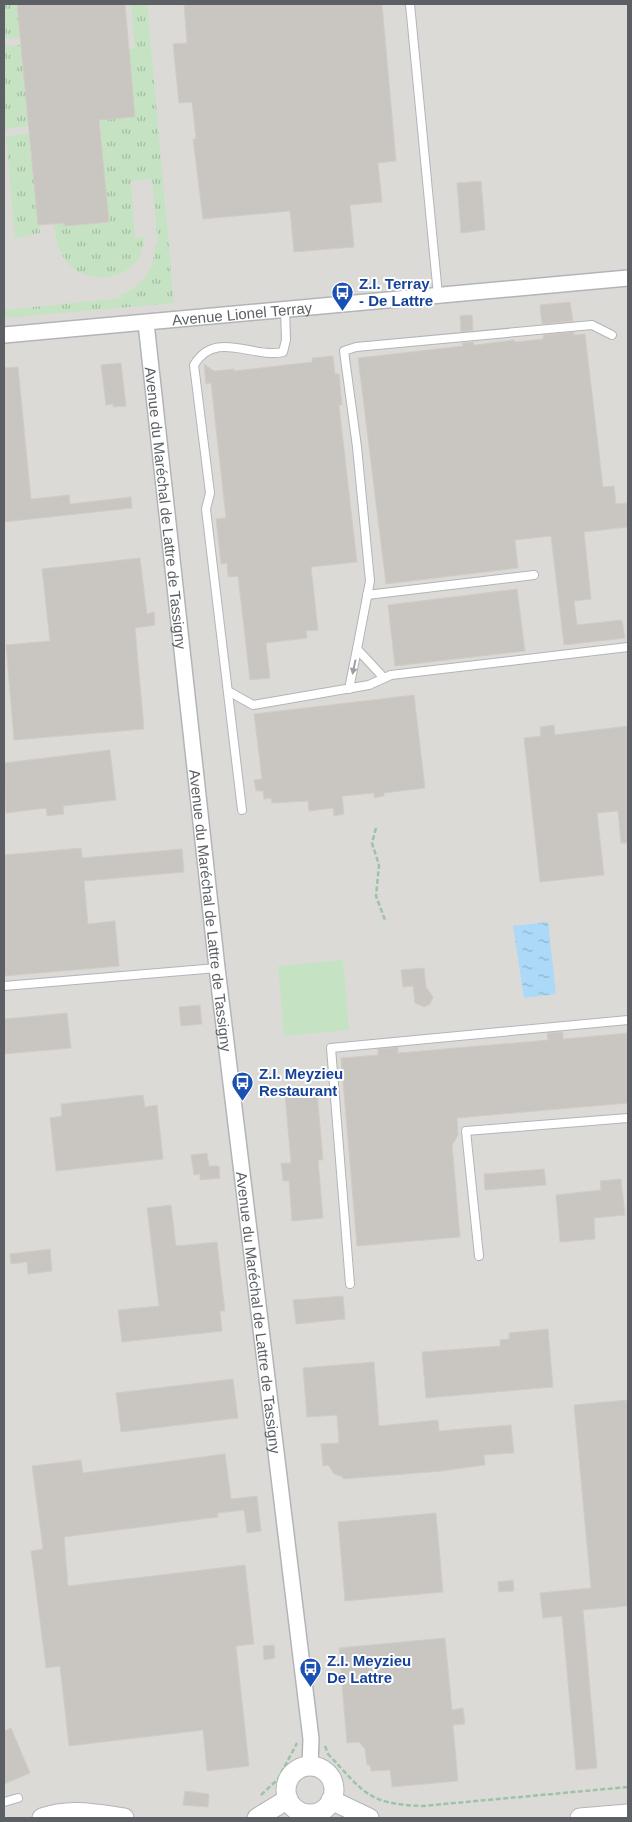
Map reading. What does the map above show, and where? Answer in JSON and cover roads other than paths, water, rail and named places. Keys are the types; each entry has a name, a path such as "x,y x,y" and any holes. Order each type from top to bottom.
{"street":[{"name":"Avenue Lionel Terray","path":"4,335 628,278"},
{"name":"Avenue du Maréchal de Lattre de Tassigny","path":"146,323 217,968 311,1739 310,1766"},
{"path":"310,1766 318,1767 330,1777 333,1784 331,1800 315,1816 299,1810 288,1799 287,1784 290,1776 295,1771 310,1766"},
{"path":"257,1818 288,1799"},
{"path":"331,1800 369,1818"},
{"path":"42,1818 57,1813 77,1812 124,1818"},
{"path":"580,1818 628,1814"}],"lane":[{"path":"410,4 438,295"},
{"path":"242,810 206,509 210,493 194,365 200,356 212,349 230,346 270,355 283,352 286,340 285,309"},
{"path":"349,689 370,582 357,447 344,351 356,347 592,325 612,335"},
{"path":"367,595 534,576"},
{"path":"228,691 253,705 369,685 391,675 628,647"},
{"path":"357,649 384,678"},
{"path":"4,986 217,968"},
{"path":"350,1284 331,1048 628,1020"},
{"path":"479,1256 466,1131 628,1118"},
{"path":"4,1802 18,1798"}],"water":[{"path":"548,922 556,994 524,998 513,926"}],"place":[{"name":"Z.I. Terray - De Lattre","path":"343,311"},
{"name":"Z.I. Meyzieu Restaurant","path":"243,1101"},
{"name":"Z.I. Meyzieu De Lattre","path":"311,1688"}]}
